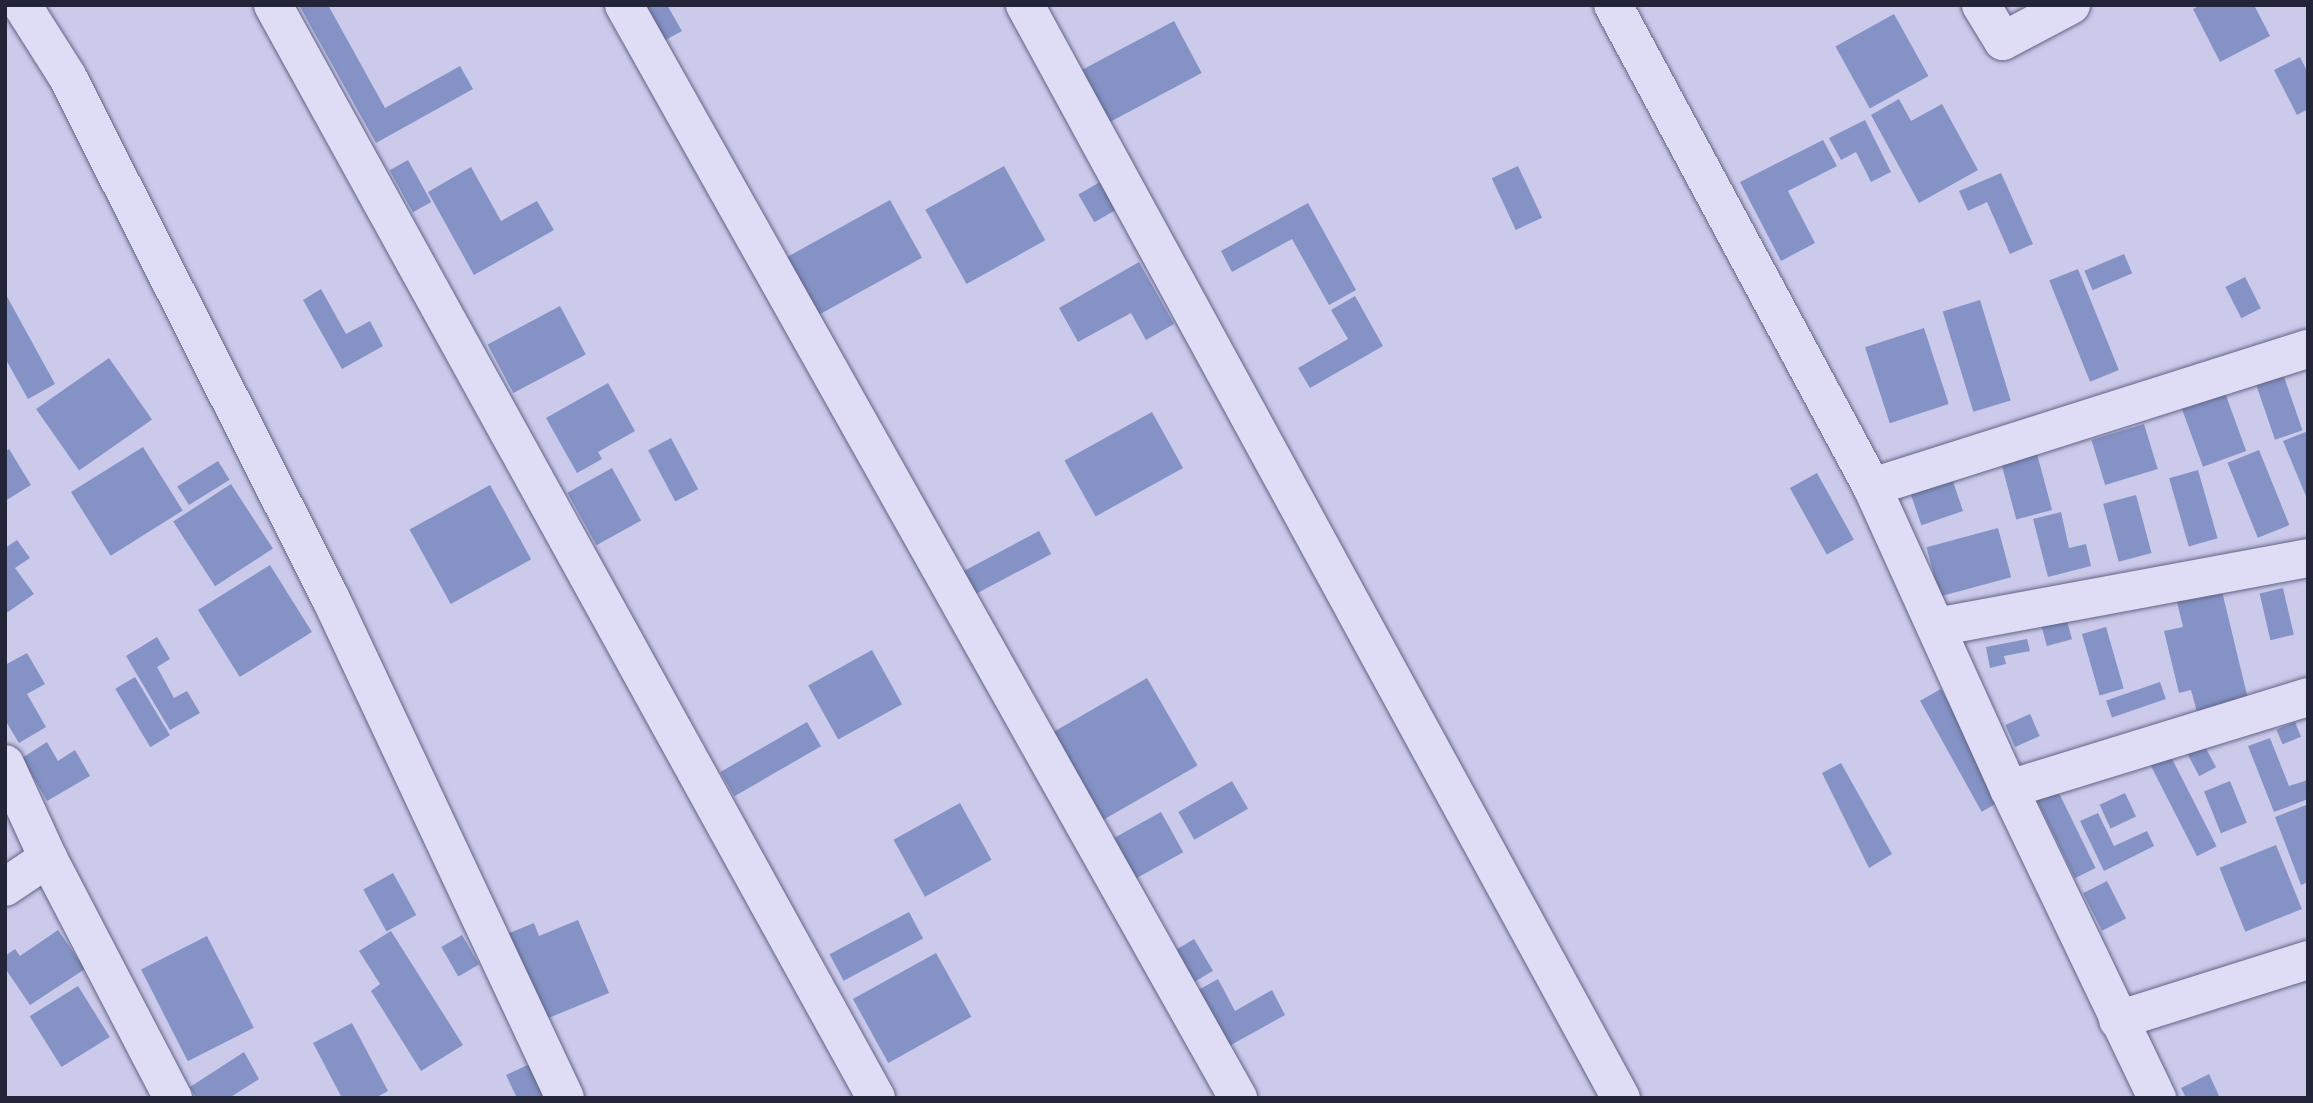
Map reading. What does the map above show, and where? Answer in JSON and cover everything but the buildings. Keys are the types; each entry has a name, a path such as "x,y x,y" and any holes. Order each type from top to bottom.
{"street":[{"path":"22,5 67,76 324,584 565,1098"},
{"path":"273,5 876,1098"},
{"path":"624,5 1238,1098"},
{"path":"1025,5 1621,1098"},
{"path":"1613,5 1872,487 2009,789 2157,1098"},
{"path":"1981,5 2003,41 2071,5"},
{"path":"1872,487 2308,349"},
{"path":"1936,627 2308,558"},
{"path":"2009,789 2308,697"},
{"path":"5,764 48,858 173,1098"},
{"path":"5,887 48,858"},
{"path":"2118,1020 2308,960"}]}
